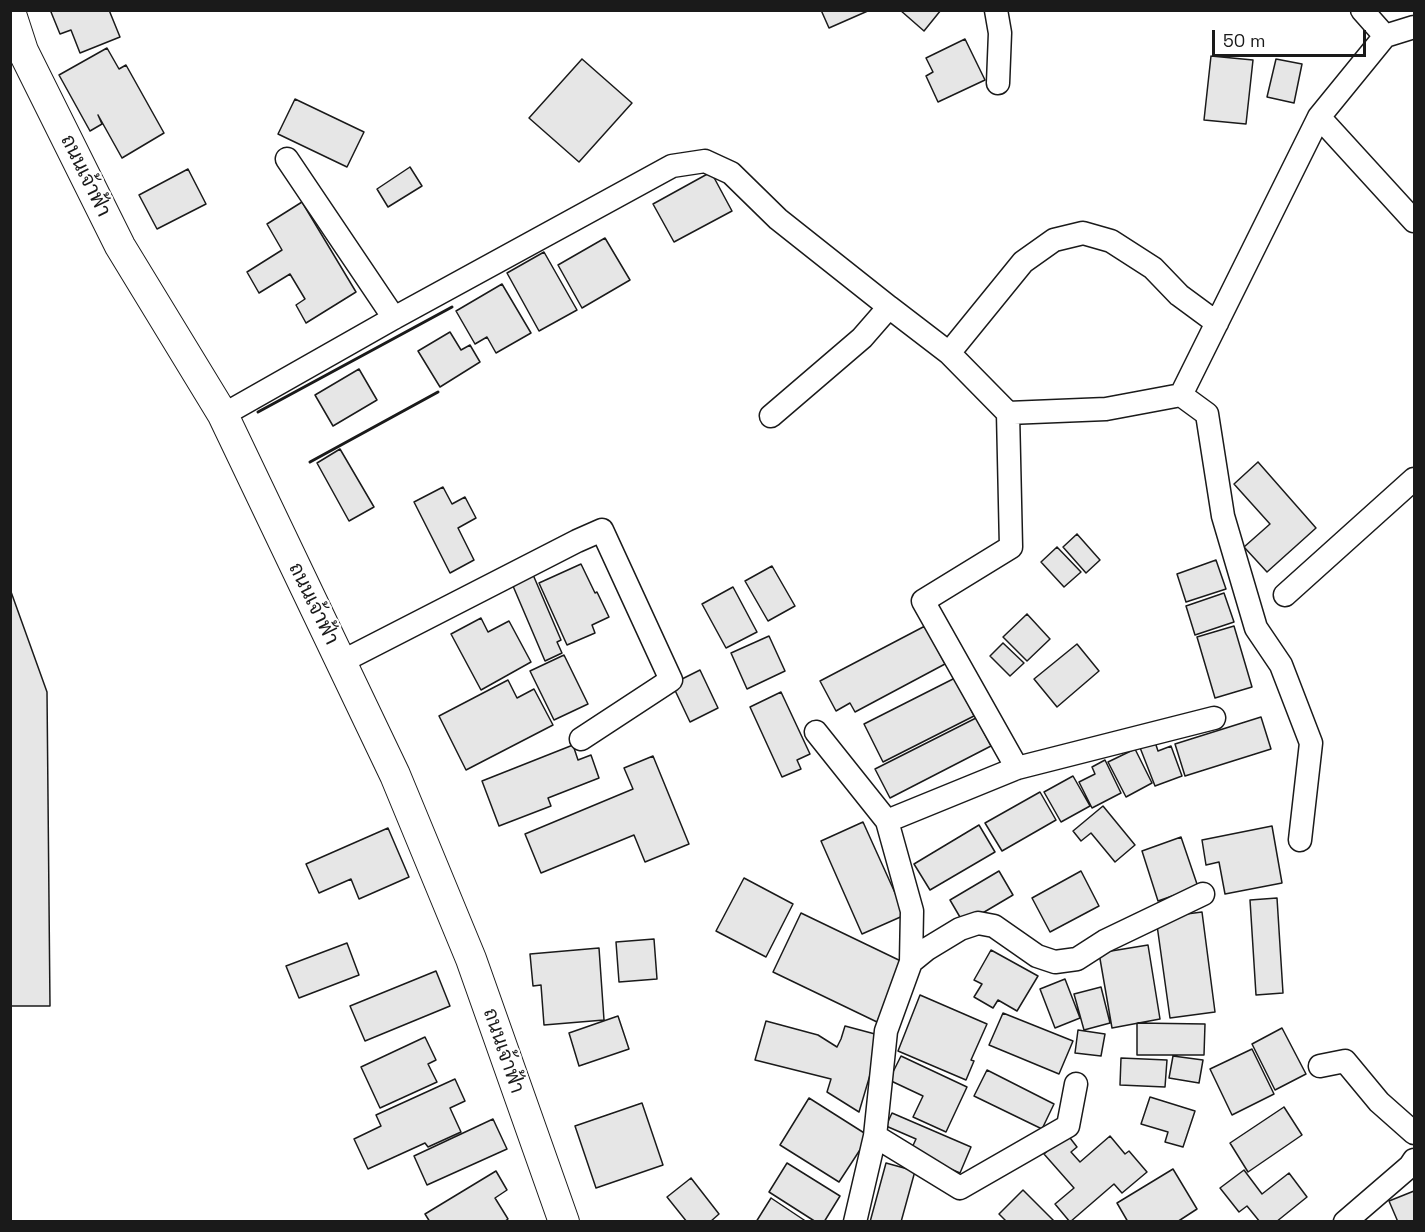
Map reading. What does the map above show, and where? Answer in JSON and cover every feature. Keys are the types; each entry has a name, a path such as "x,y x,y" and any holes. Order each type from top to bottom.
{"main road":[{"name":"ถนนเจ้าฟ้า","path":"10,11 23,51 120,246 223,415 395,775 471,959 564,1221"}],"street":[{"path":"996,10 1000,33 998,83"},
{"path":"1362,10 1385,36"},
{"path":"1181,395 1318,117 1385,36 1414,27"},
{"path":"1318,117 1414,221"},
{"path":"287,159 394,318"},
{"path":"223,415 394,318 672,166 705,161 731,173 778,219 950,353 1008,413 1011,547 923,601 1017,768"},
{"path":"950,353 1023,262 1054,240 1083,233 1111,241 1153,268 1179,295 1217,323"},
{"path":"771,416 862,338 889,307"},
{"path":"1008,413 1106,409 1181,395 1207,414 1223,516 1256,628 1281,665 1311,743 1300,840"},
{"path":"1285,596 1414,479"},
{"path":"341,662 602,530 671,680 582,739"},
{"path":"886,821 1017,768 1214,718"},
{"path":"816,732 886,821 912,911 911,962 886,1031 874,1136 855,1221"},
{"path":"911,962 960,929 978,923 994,926 1037,956 1055,962 1077,958 1105,941 1203,894"},
{"path":"1320,1066 1345,1061 1379,1102 1414,1133"},
{"path":"874,1136 960,1188 1068,1126 1077,1084"},
{"path":"1346,1221 1414,1160"}],"building":[{"path":"54,10 109,10 120,37 80,53 71,30 60,34 51,12"},
{"path":"821,10 870,10 829,28"},
{"path":"900,10 941,10 924,31"},
{"path":"965,39 985,80 938,102 926,76 933,72 926,58"},
{"path":"107,48 119,69 126,65 164,133 122,158 98,115 102,124 90,131 59,75"},
{"path":"1211,56 1253,60 1246,124 1204,120"},
{"path":"582,59 632,103 579,162 529,118"},
{"path":"1276,59 1302,64 1294,103 1267,97"},
{"path":"295,99 364,132 347,167 278,134"},
{"path":"410,167 422,186 388,207 377,189"},
{"path":"188,169 206,204 157,229 139,195"},
{"path":"711,172 732,211 674,242 653,204"},
{"path":"302,202 356,292 306,323 296,305 305,299 290,274 259,293 247,272 282,250 267,224"},
{"path":"605,238 630,280 582,308 558,265"},
{"path":"544,252 577,310 539,331 507,273"},
{"path":"502,284 531,333 496,353 487,337 475,344 456,311"},
{"path":"450,332 461,350 470,345 480,362 440,387 418,351"},
{"path":"359,369 377,400 333,426 315,395"},
{"path":"340,449 374,507 349,521 317,463"},
{"path":"1258,462 1316,528 1267,572 1244,547 1270,524 1234,484"},
{"path":"443,487 452,504 465,497 476,518 458,528 474,560 450,573 414,502"},
{"path":"1077,534 1100,560 1086,573 1063,547"},
{"path":"1057,547 1081,572 1064,587 1041,562"},
{"path":"1216,560 1226,589 1186,602 1177,574"},
{"path":"581,564 609,617 592,625 595,633 567,645 539,583"},
{"path":"772,566 795,606 768,621 745,581"},
{"path":"531,570 561,640 557,642 562,653 545,661 510,579"},
{"path":"733,587 757,632 726,648 702,604"},
{"path":"10,589 47,692 50,1006 10,1006"},
{"path":"1224,593 1234,622 1195,635 1186,606"},
{"path":"1027,614 1050,639 1027,661 1003,637"},
{"path":"481,618 488,632 509,621 531,662 481,690 451,634"},
{"path":"925,626 945,664 855,712 850,703 836,711 820,681"},
{"path":"1234,626 1252,687 1215,698 1197,637"},
{"path":"769,636 785,671 747,689 731,653"},
{"path":"1003,643 1024,663 1010,676 990,656"},
{"path":"1077,644 1099,671 1057,707 1034,679"},
{"path":"564,655 588,704 554,720 530,671"},
{"path":"700,670 718,708 690,722 672,684"},
{"path":"955,678 974,716 883,762 864,724"},
{"path":"508,680 517,698 534,689 553,725 466,770 439,716"},
{"path":"781,692 810,754 797,760 801,769 782,777 750,707"},
{"path":"1261,717 1271,749 1185,776 1175,744"},
{"path":"976,718 991,746 890,798 875,769"},
{"path":"1154,739 1158,751 1171,746 1182,776 1155,786 1139,745"},
{"path":"573,745 578,760 591,755 599,778 548,798 551,806 499,826 482,781"},
{"path":"1135,749 1152,783 1126,797 1108,762"},
{"path":"653,756 689,844 645,862 634,835 541,873 525,834 633,789 624,768"},
{"path":"1105,760 1121,793 1092,808 1079,782 1095,774 1092,767"},
{"path":"1073,776 1090,806 1061,822 1044,792"},
{"path":"1040,792 1056,820 1002,851 985,823"},
{"path":"1103,806 1135,845 1115,862 1091,833 1081,841 1073,831"},
{"path":"863,822 905,915 862,934 821,841"},
{"path":"979,825 995,852 930,890 914,864"},
{"path":"1272,826 1282,883 1225,894 1219,862 1206,865 1202,840"},
{"path":"388,828 409,877 359,899 351,879 319,893 306,864"},
{"path":"1181,837 1198,887 1158,901 1142,851"},
{"path":"999,871 1013,895 964,924 950,900"},
{"path":"1081,871 1099,906 1050,932 1032,898"},
{"path":"744,878 793,904 766,957 716,931"},
{"path":"1277,898 1283,993 1256,995 1250,900"},
{"path":"1202,912 1215,1012 1170,1018 1156,918"},
{"path":"801,913 905,963 877,1022 773,972"},
{"path":"654,939 657,979 619,982 616,942"},
{"path":"347,943 359,975 299,998 286,966"},
{"path":"1148,945 1160,1019 1112,1028 1099,953"},
{"path":"599,948 604,1020 544,1025 541,985 533,986 530,954"},
{"path":"991,950 1038,976 1017,1011 998,1000 993,1008 974,997 982,984 974,980"},
{"path":"436,971 450,1006 365,1041 350,1006"},
{"path":"1065,979 1080,1018 1055,1028 1040,989"},
{"path":"1101,987 1110,1023 1084,1030 1074,994"},
{"path":"920,995 987,1024 971,1060 974,1061 966,1080 898,1051"},
{"path":"1003,1013 1073,1041 1059,1074 989,1045"},
{"path":"618,1016 629,1049 579,1066 569,1033"},
{"path":"766,1021 818,1035 837,1047 845,1026 875,1034 881,1038 859,1112 827,1092 831,1079 755,1060"},
{"path":"1137,1023 1205,1024 1204,1055 1137,1055"},
{"path":"1282,1028 1306,1074 1275,1090 1252,1044"},
{"path":"1078,1030 1105,1034 1101,1056 1075,1053"},
{"path":"425,1037 436,1060 428,1064 437,1082 380,1108 361,1067"},
{"path":"1252,1049 1274,1094 1232,1115 1210,1069"},
{"path":"901,1056 967,1087 946,1132 913,1117 923,1096 889,1080"},
{"path":"1173,1056 1203,1060 1199,1083 1169,1078"},
{"path":"1121,1058 1167,1060 1165,1087 1120,1085"},
{"path":"987,1070 1054,1104 1042,1129 974,1096"},
{"path":"455,1079 465,1101 450,1108 461,1132 428,1147 425,1143 368,1169 354,1139 381,1126 376,1115"},
{"path":"1150,1097 1195,1111 1183,1147 1165,1142 1168,1132 1141,1124"},
{"path":"809,1098 869,1136 839,1182 780,1145"},
{"path":"642,1103 663,1165 596,1188 575,1126"},
{"path":"1284,1107 1302,1135 1248,1172 1230,1143"},
{"path":"892,1113 971,1147 960,1173 910,1152 916,1139 886,1126"},
{"path":"493,1119 507,1149 427,1185 414,1156"},
{"path":"1067,1134 1077,1147 1071,1152 1080,1162 1110,1136 1125,1154 1129,1151 1147,1172 1122,1193 1114,1184 1070,1222 1055,1204 1074,1188 1044,1154"},
{"path":"787,1163 840,1196 824,1222 816,1222 769,1192"},
{"path":"886,1163 915,1171 901,1222 870,1222"},
{"path":"1173,1169 1197,1209 1177,1222 1128,1222 1117,1203"},
{"path":"1244,1170 1262,1194 1289,1173 1307,1197 1276,1222 1260,1222 1247,1206 1239,1212 1220,1188"},
{"path":"496,1171 507,1190 495,1198 508,1219 504,1222 430,1222 425,1214"},
{"path":"691,1178 719,1214 710,1222 687,1222 667,1197"},
{"path":"1023,1190 1055,1222 1007,1222 999,1214"},
{"path":"1414,1191 1414,1222 1398,1222 1389,1201"},
{"path":"771,1198 807,1222 756,1222"}],"wall":[{"path":"258,412 452,307"},
{"path":"310,462 438,392"}]}
